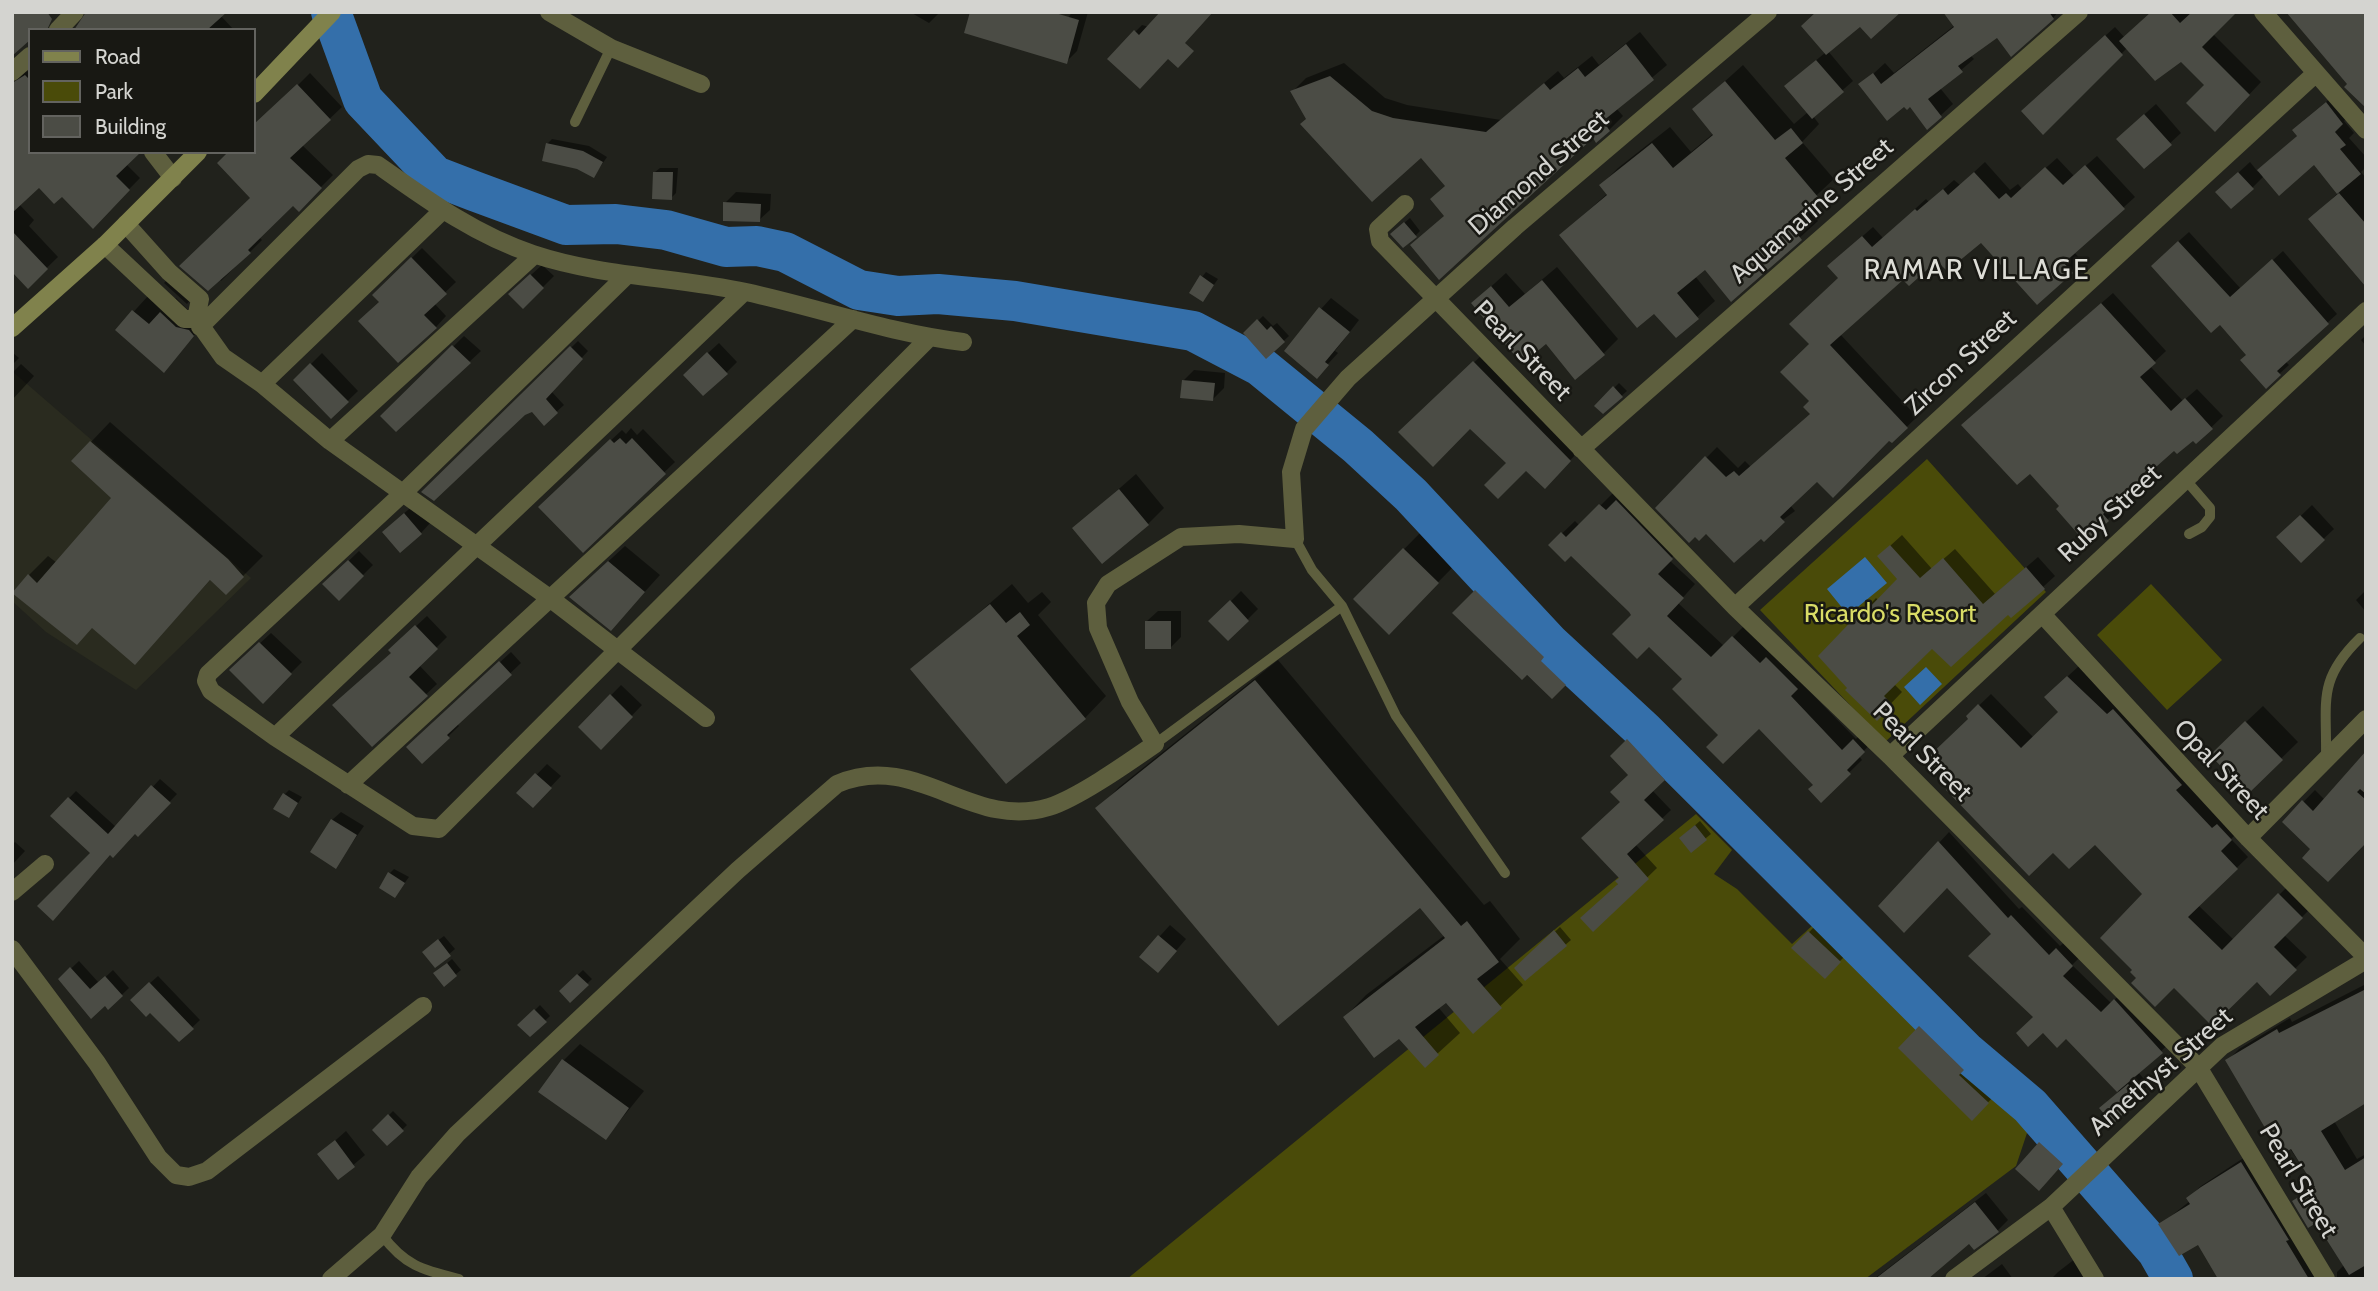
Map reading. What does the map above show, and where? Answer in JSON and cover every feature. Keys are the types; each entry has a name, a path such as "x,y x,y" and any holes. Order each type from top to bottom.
{"street":[{"path":"60,28 75,12"},
{"path":"256,92 332,12"},
{"path":"549,12 611,48 701,84"},
{"name":"Diamond Street","path":"1295,539 1291,472 1304,429 1348,378 1515,227 1768,12"},
{"name":"Aquamarine Street","path":"1581,449 2079,12"},
{"path":"2263,12 2366,130"},
{"path":"12,72 28,58"},
{"name":"Zircon Street","path":"1735,607 2316,73"},
{"path":"155,154 173,178"},
{"path":"12,328 105,245 196,154"},
{"path":"198,323 358,169 368,164 378,165 442,211 496,240 534,255 627,275 744,292 929,338 963,342"},
{"name":"Pearl Street","path":"1405,204 1378,229 1378,237 1434,299 1735,607 1890,756 2198,1067 2326,1279"},
{"path":"262,384 442,211"},
{"path":"125,224 169,272 200,299 198,323"},
{"path":"105,245 184,319 198,323 223,356 262,384 330,441 401,495 551,599 706,718"},
{"path":"330,441 534,255"},
{"path":"627,275 401,495 208,674 211,691 275,737 412,827 439,829 929,338"},
{"path":"275,737 744,292"},
{"name":"Ruby Street","path":"1890,756 2366,311"},
{"path":"348,785 853,319"},
{"path":"331,1279 382,1235 419,1177 457,1134 738,870 837,784 857,776 881,773 908,777 988,808 1036,809 1061,801 1155,744 1130,702 1098,628 1096,603 1108,584 1181,537 1239,534 1295,539"},
{"name":"Opal Street","path":"2042,614 2248,838 2366,959"},
{"path":"2248,838 2326,756 2366,719"},
{"path":"12,892 45,864"},
{"path":"12,949 97,1063 158,1157 176,1175 189,1177 207,1171 423,1006"},
{"name":"Amethyst Street","path":"1954,1279 2051,1207 2198,1067 2253,1024 2366,959"},
{"path":"2051,1207 2095,1279"}],"lane":[{"path":"575,122 611,48"},
{"path":"2185,480 2210,508 2210,517 2202,527 2189,534"},
{"path":"1295,539 1312,570 1342,606 1396,716 1505,873"},
{"path":"1155,744 1342,606"},
{"path":"2326,756 2326,684 2342,655 2360,638"},
{"path":"382,1235 395,1253 419,1269 459,1279"}],"shaded area":[{"path":"12,371 251,578 136,690 46,632 12,601"}],"green space":[{"name":"Ricardo's Resort","path":"1927,459 2046,592 1885,742 1760,610"},
{"path":"2151,584 2222,660 2167,710 2097,635"},
{"path":"1696,814 1732,850 1714,874 1737,889 1792,944 1813,925 2032,1118 2016,1166 1865,1279 1127,1279"}],"water":[{"path":"1865,557 1887,583 1848,615 1827,589"},
{"path":"1926,667 1942,684 1920,705 1904,687"}],"building":[{"path":"12,12 47,12 52,19 48,28 28,28 28,42 12,56"},
{"path":"86,12 227,12 209,28 75,28"},
{"path":"970,12 1052,12 1079,20 1067,64 964,33"},
{"path":"1160,12 1213,12 1185,43 1194,51 1178,68 1168,59 1140,89 1107,59 1134,30 1139,35"},
{"path":"1816,12 1901,12 1871,39 1860,27 1826,55 1801,26"},
{"path":"1943,12 2049,12 2054,19 2011,57 1997,38 1958,66 1963,72 1928,99 1942,117 1927,130 1910,107 1907,110 1904,107 1887,121 1858,84 1873,73 1881,84 1954,27"},
{"path":"2151,12 2170,12 2180,23 2192,12 2237,12 2202,47 2250,95 2215,132 2186,103 2204,85 2181,62 2155,81 2119,41"},
{"path":"2286,12 2366,12 2366,108 2344,87 2347,84"},
{"path":"2105,35 2123,55 2043,135 2021,111"},
{"path":"1626,44 1654,80 1603,121 1610,131 1596,143 1593,138 1439,280 1410,245 1444,216 1430,199 1445,186 1421,158 1372,202 1300,124 1306,119 1290,91 1330,76 1372,111 1393,118 1486,132 1544,83 1550,90 1578,68 1585,77"},
{"path":"1816,60 1844,92 1812,119 1784,86"},
{"path":"25,75 28,78 28,154 139,154 116,176 130,190 93,229 62,197 54,204 39,188 12,213 12,83"},
{"path":"1725,81 1775,140 1791,128 1803,143 1785,158 1818,197 1788,222 1802,240 1731,302 1705,270 1677,293 1699,319 1676,338 1654,314 1637,328 1559,235 1607,195 1599,185 1652,143 1673,168 1713,135 1692,109"},
{"path":"297,84 331,120 290,158 322,188 299,212 293,206 248,250 251,253 208,291 179,266 250,198 217,163 226,154 256,154 256,122"},
{"path":"2326,102 2343,124 2335,132 2346,145 2340,149 2361,174 2337,194 2314,165 2279,196 2257,170 2297,136 2292,130"},
{"path":"2144,114 2172,145 2144,169 2116,139"},
{"path":"546,143 583,151 603,162 594,178 577,169 542,161"},
{"path":"2085,165 2125,209 2064,263 2073,273 2037,305 1981,243 1947,271 1937,261 1909,286 1903,280 1830,345 1908,428 1892,443 1889,441 1833,498 1817,482 1780,517 1785,522 1764,542 1761,539 1734,563 1706,534 1699,541 1695,537 1689,543 1655,508 1705,456 1726,477 1734,471 1739,476 1810,414 1803,407 1809,401 1780,372 1809,344 1789,324 1838,278 1827,266 1862,236 1872,247 1915,209 1917,211 1943,189 1948,195 1974,172 1999,199 2006,193 2011,198 2045,167 2063,185"},
{"path":"653,172 673,172 672,200 652,199"},
{"path":"2238,172 2254,189 2231,209 2215,192"},
{"path":"2339,193 2366,224 2366,287 2308,219"},
{"path":"723,202 761,204 760,222 723,221"},
{"path":"1404,222 1417,237 1403,248 1390,234"},
{"path":"12,231 48,269 28,289 12,272"},
{"path":"2178,241 2230,297 2272,259 2329,324 2277,371 2281,375 2266,389 2240,360 2246,355 2220,325 2211,333 2151,266"},
{"path":"411,257 447,294 424,315 437,328 398,363 358,321 379,302 372,295"},
{"path":"530,274 544,288 523,309 508,294"},
{"path":"1200,275 1214,285 1203,302 1189,293"},
{"path":"1542,280 1605,355 1575,380 1546,344 1522,364 1471,303 1491,286 1509,307"},
{"path":"2101,303 2156,363 2140,377 2171,411 2185,398 2213,429 2196,444 2193,441 2177,454 2174,451 2103,514 2109,521 2085,542 2056,509 2059,506 2030,474 2017,485 1961,425"},
{"path":"1319,307 1350,332 1325,362 1329,365 1317,379 1284,351"},
{"path":"132,310 149,324 160,312 176,327 189,330 194,336 164,373 115,330"},
{"path":"1257,319 1267,330 1271,326 1285,342 1266,359 1243,333"},
{"path":"452,345 471,363 396,432 380,416"},
{"path":"570,346 583,359 546,399 558,413 544,426 532,412 525,415 434,501 421,492"},
{"path":"707,352 728,374 703,396 683,375"},
{"path":"1473,361 1571,461 1545,489 1526,471 1498,499 1484,485 1506,463 1470,429 1433,467 1398,432"},
{"path":"310,363 349,402 331,419 293,380"},
{"path":"1182,380 1215,383 1213,401 1180,398"},
{"path":"1613,386 1623,397 1603,414 1594,406"},
{"path":"620,438 626,444 632,438 666,474 583,553 538,507 610,439 614,443"},
{"path":"90,441 228,559 244,577 226,595 210,580 135,665 92,628 77,645 12,593 28,574 37,583 111,498 71,461"},
{"path":"1119,489 1149,525 1102,564 1072,528"},
{"path":"1616,500 1673,559 1658,574 1684,598 1667,616 1711,657 1732,636 1760,663 1766,657 1798,689 1791,696 1842,750 1853,739 1865,752 1847,770 1851,774 1821,803 1808,789 1813,785 1759,729 1723,764 1706,747 1718,735 1672,689 1682,679 1649,647 1637,659 1612,634 1631,615 1629,612 1571,556 1565,562 1548,545 1561,532 1566,537 1599,504 1606,510"},
{"path":"404,513 422,534 400,553 382,532"},
{"path":"2300,515 2325,540 2301,563 2276,537"},
{"path":"1890,545 1920,578 1943,558 1983,604 2026,567 2045,589 2011,618 2008,615 1951,667 1932,649 1884,696 1893,705 1877,721 1845,690 1847,688 1818,656 1864,608 1866,611 1897,579 1877,556"},
{"path":"1403,548 1439,583 1389,635 1353,599"},
{"path":"348,560 364,576 339,601 322,584"},
{"path":"608,561 645,592 611,631 569,597"},
{"path":"1475,590 1544,657 1541,661 1566,685 1552,699 1527,675 1522,680 1452,613"},
{"path":"1230,600 1249,621 1228,641 1208,621"},
{"path":"990,604 1006,623 1020,612 1030,625 1017,636 1086,719 1006,784 910,669"},
{"path":"1145,621 1171,621 1171,649 1145,649"},
{"path":"415,625 438,649 409,677 428,696 372,747 332,705 391,653 388,650"},
{"path":"259,642 292,674 263,704 229,670"},
{"path":"499,661 512,675 447,735 450,738 422,764 406,747"},
{"path":"2067,676 2107,714 2113,709 2182,785 2176,790 2212,828 2217,824 2232,840 2221,851 2238,869 2188,917 2222,950 2278,893 2303,918 2274,947 2297,970 2270,996 2257,982 2212,1026 2174,988 2155,1007 2131,983 2136,978 2130,972 2132,970 2100,938 2142,894 2095,845 2069,869 2053,853 2029,876 1946,790 1951,785 1926,759 1968,719 1966,716 1978,704 2021,748 2058,712 2044,697"},
{"path":"1255,680 1461,926 1467,921 1499,962 1477,979 1502,1008 1473,1034 1446,1003 1415,1027 1439,1055 1425,1068 1399,1039 1374,1058 1343,1017 1445,938 1420,908 1278,1026 1095,808"},
{"path":"610,694 633,717 601,750 578,727"},
{"path":"2245,721 2283,760 2248,794 2210,755"},
{"path":"1627,739 1665,780 1644,800 1664,820 1627,854 1649,879 1593,932 1580,918 1618,884 1615,881 1619,878 1581,838 1620,802 1610,792 1628,775 1610,756"},
{"path":"2366,751 2366,794 2360,789 2357,792 2366,800 2366,843 2328,882 2302,858 2310,849 2282,822 2302,800 2313,811"},
{"path":"535,773 552,788 533,808 516,793"},
{"path":"151,785 171,803 138,837 135,834 113,858 110,855 53,921 37,906 90,853 50,816 68,797 108,834"},
{"path":"283,793 298,803 289,818 273,809"},
{"path":"331,819 357,835 336,869 310,852"},
{"path":"1695,825 1707,840 1691,853 1679,838"},
{"path":"1938,841 2008,918 2011,915 2049,955 2056,948 2073,966 2063,976 2101,1012 2114,999 2163,1053 2117,1092 2066,1039 2057,1048 2043,1033 2028,1047 2016,1033 2033,1017 1968,956 1991,934 1947,888 1904,933 1878,906"},
{"path":"388,872 405,883 395,898 379,888"},
{"path":"1554,930 1567,946 1525,981 1514,968"},
{"path":"1808,931 1841,962 1825,979 1791,948"},
{"path":"1158,935 1177,951 1158,973 1139,957"},
{"path":"438,939 451,956 435,968 422,952"},
{"path":"447,963 457,976 444,987 433,973"},
{"path":"70,967 90,989 105,976 123,996 108,1010 105,1006 91,1019 58,979"},
{"path":"577,974 589,985 570,1003 559,991"},
{"path":"149,982 194,1029 179,1042 150,1013 146,1017 130,1000"},
{"path":"2366,989 2366,1103 2321,1131 2345,1170 2366,1157 2366,1265 2349,1275 2316,1223 2308,1228 2292,1201 2315,1187 2291,1149 2281,1155 2225,1060 2277,1029 2279,1033"},
{"path":"534,1009 547,1022 530,1037 517,1025"},
{"path":"1919,1026 1964,1070 1959,1075 1989,1103 1972,1121 1898,1048"},
{"path":"562,1059 629,1108 606,1140 538,1092"},
{"path":"2128,1084 2140,1097 2113,1124 2099,1108"},
{"path":"388,1114 404,1131 387,1146 372,1130"},
{"path":"335,1140 355,1167 338,1180 317,1154"},
{"path":"2039,1142 2063,1164 2039,1191 2015,1169"},
{"path":"2241,1162 2289,1240 2286,1241 2309,1279 2218,1279 2198,1245 2179,1256 2158,1224 2190,1204 2186,1198"},
{"path":"1975,1202 1999,1232 1974,1250 1969,1244 1928,1279 1875,1279"}],"waterway":[{"path":"331,12 363,100 435,176 474,191 566,225 616,224 666,230 726,247 757,246 785,252 859,290 898,296 938,294 1015,301 1193,331 1260,366 1358,446 1411,495 1549,643 1644,731 1965,1051 2030,1106 2157,1251 2173,1279"}],"district":[{"name":"RAMAR VILLAGE","path":"1977,271"}]}
